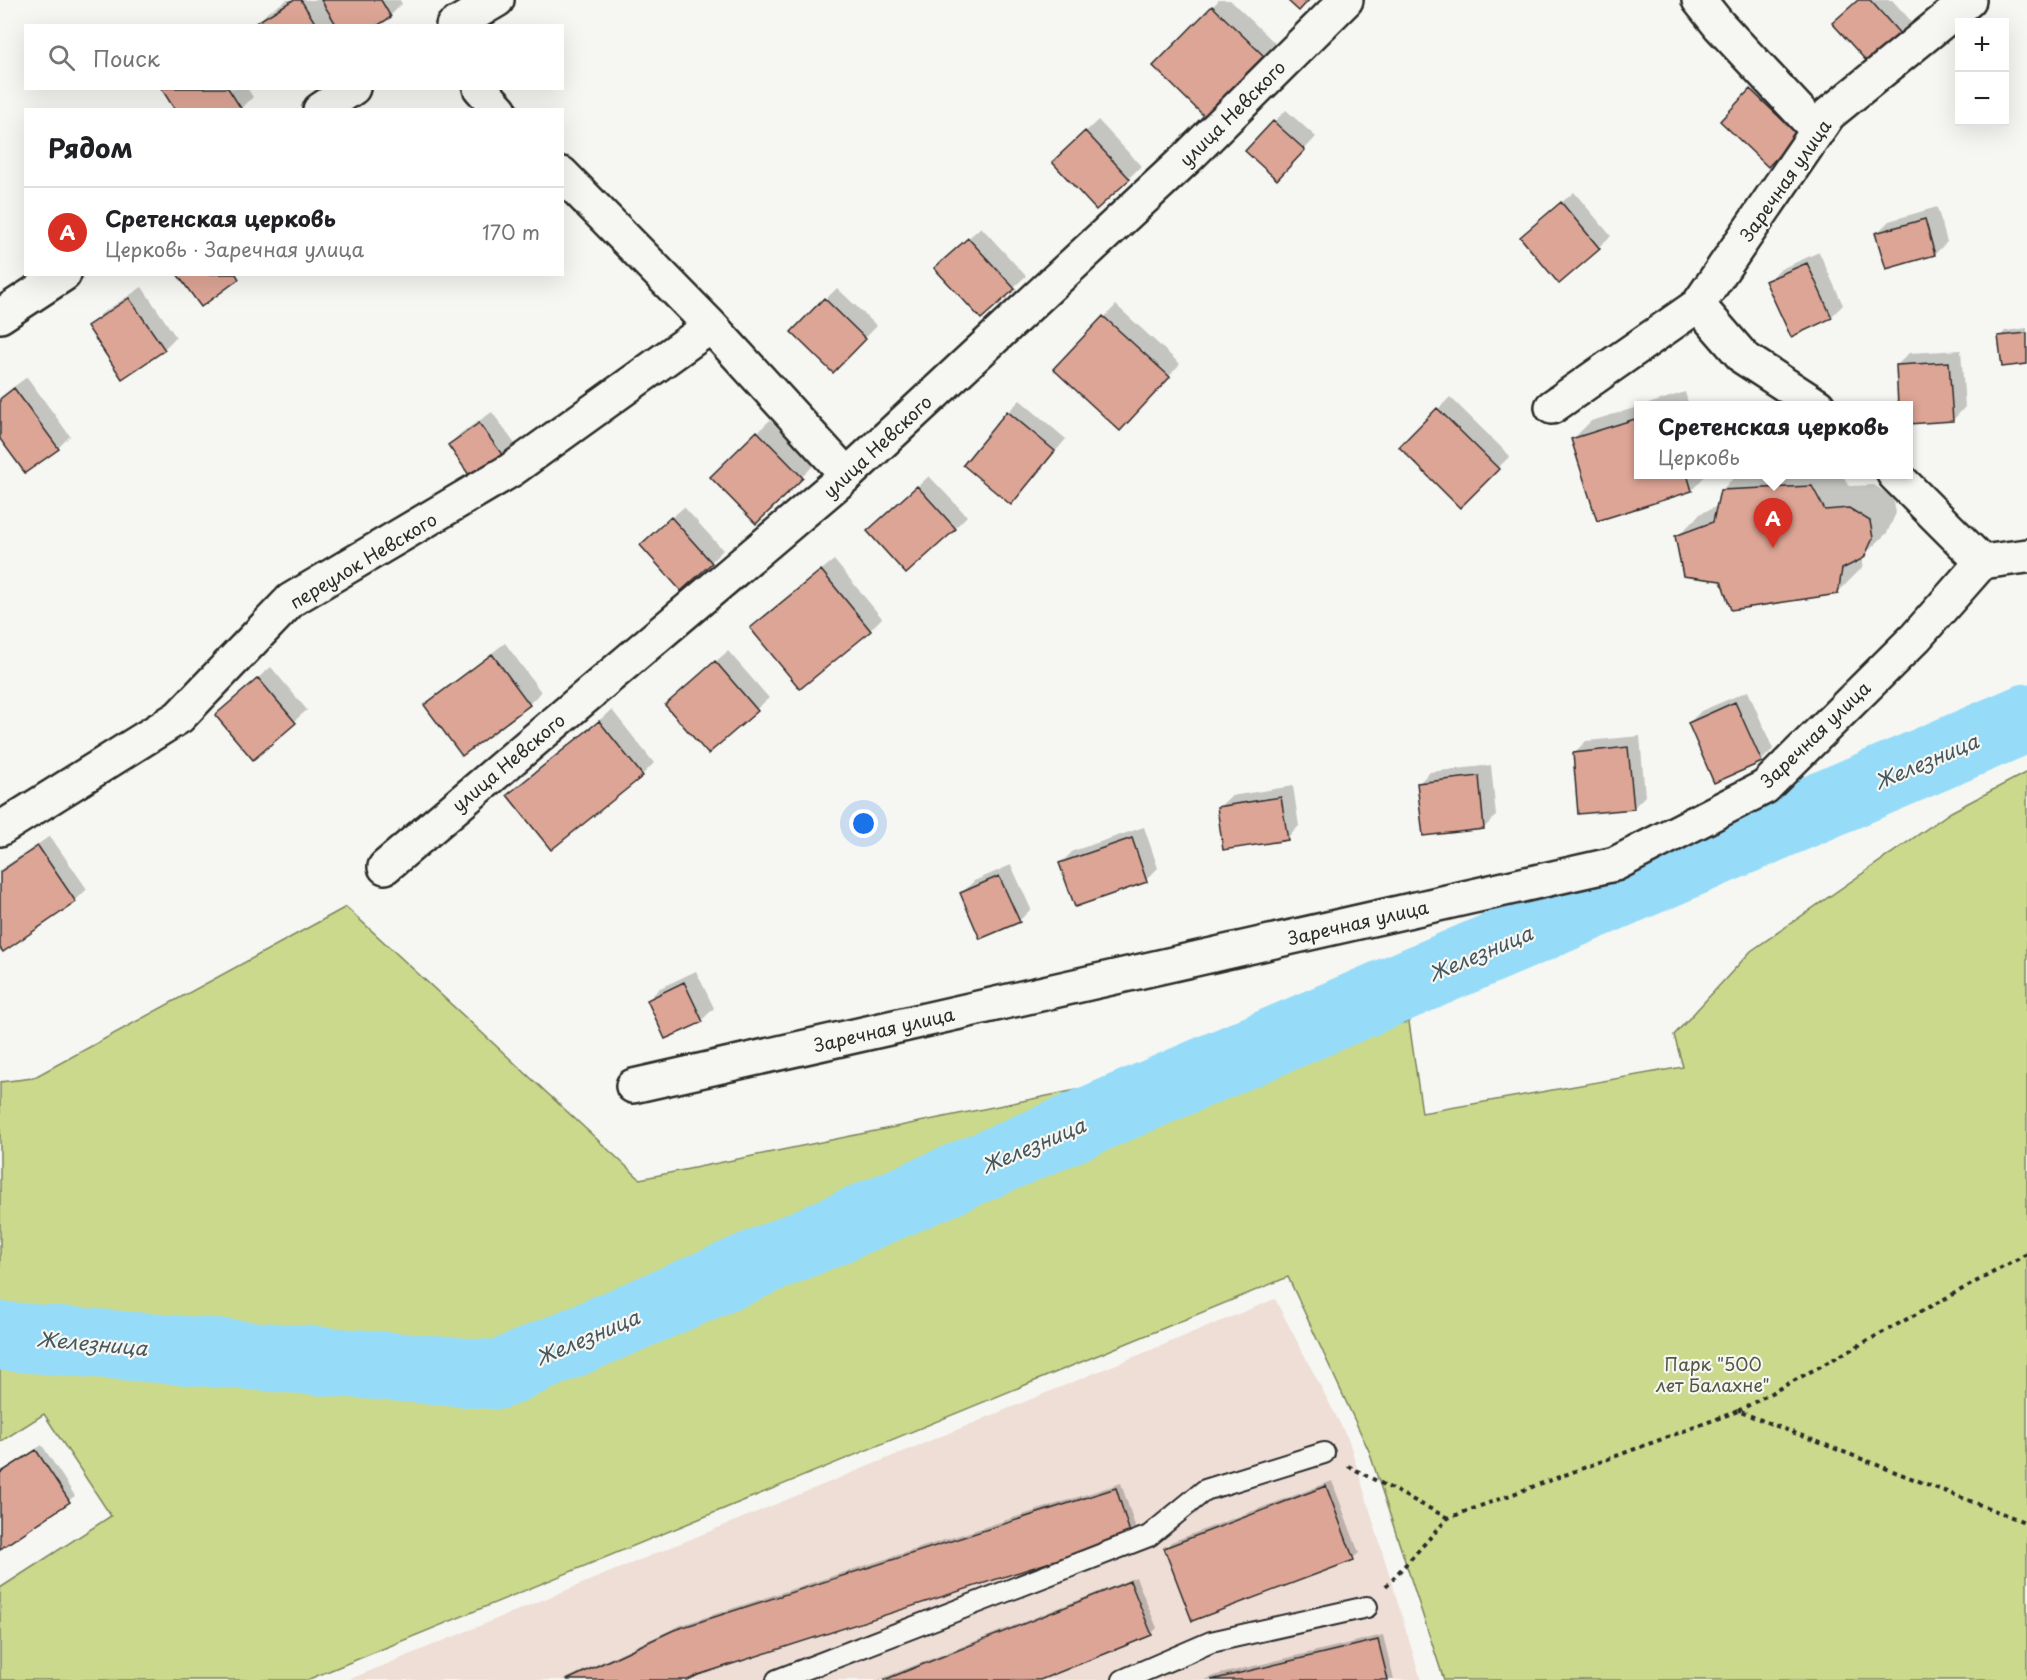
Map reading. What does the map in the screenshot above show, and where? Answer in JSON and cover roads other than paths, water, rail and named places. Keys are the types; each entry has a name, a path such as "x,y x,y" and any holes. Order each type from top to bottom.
{"street":[{"path":"456,24 497,0"},
{"name":"улица Невского","path":"385,867 847,475 1188,157 1346,0"},
{"path":"1699,0 1719,25 1818,131"},
{"name":"Заречная улица","path":"1552,407 1698,304 1829,114 1970,0"},
{"path":"323,108 350,90"},
{"path":"482,90 498,108"},
{"path":"564,176 711,326 847,475"},
{"path":"0,316 61,276"},
{"path":"1698,304 1744,358 1812,401"},
{"name":"переулок Невского","path":"0,829 179,717 291,600 512,470 711,326"},
{"path":"1899,479 1982,562 2027,556"},
{"name":"Заречная улица","path":"633,1086 1615,864 1765,786 1916,638 1982,562"}],"lane":[{"path":"777,1680 1149,1536 1205,1490 1323,1453"},
{"path":"1123,1680 1211,1642 1367,1607"}],"waterway":[{"name":"Железница","path":"0,1336 498,1375 2027,718"}],"place":[{"name":"Сретенская церковь","path":"1773,548"}],"park label":[{"name":"Парк \"500 лет Балахне\"","path":"1713,1373"}]}
